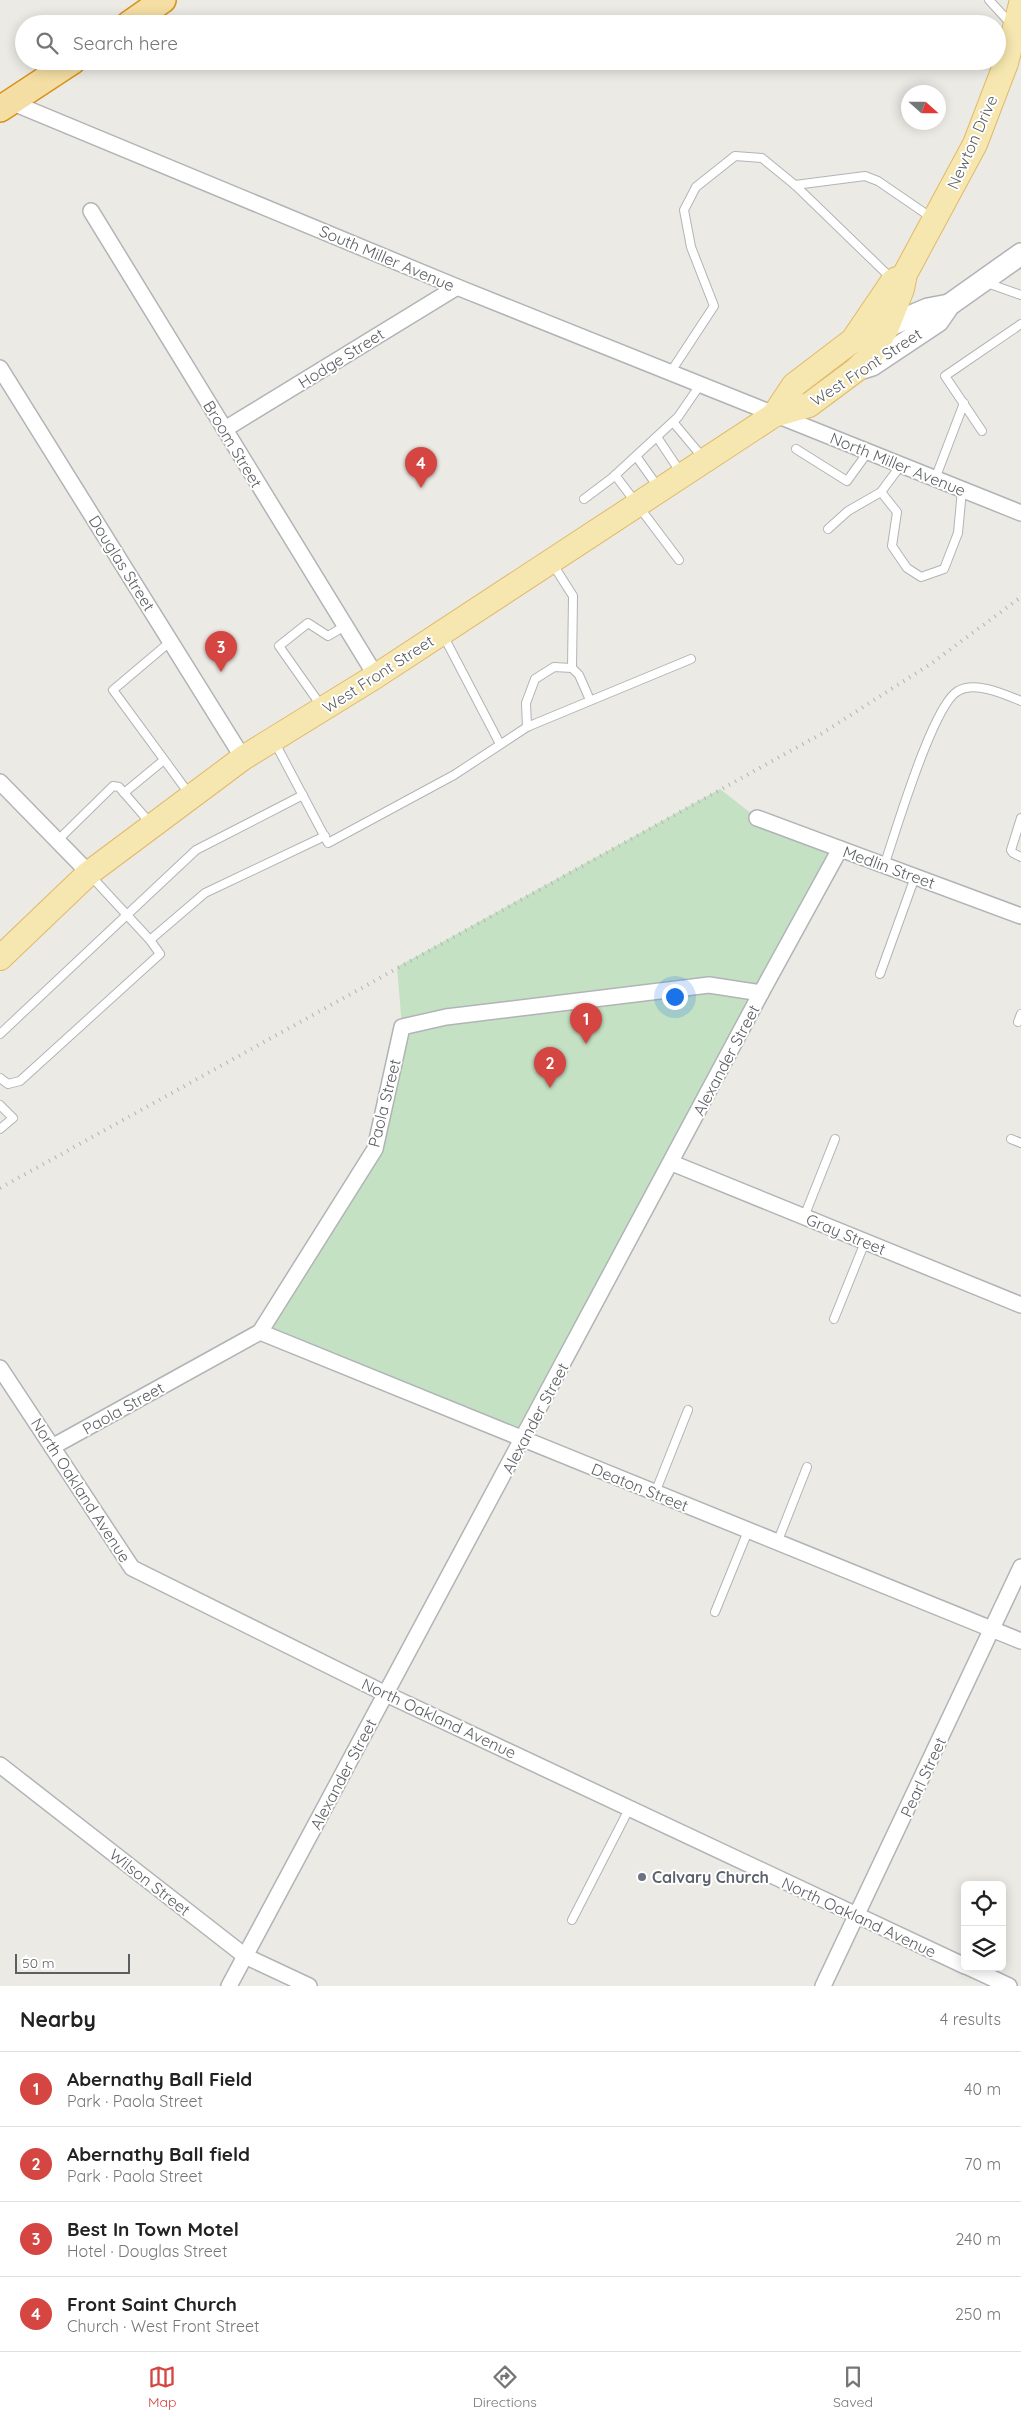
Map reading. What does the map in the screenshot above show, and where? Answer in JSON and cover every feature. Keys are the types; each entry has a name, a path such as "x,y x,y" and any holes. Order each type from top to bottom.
{"highway":[{"path":"142,15 163,0"},
{"path":"4,103 58,70"}],"main road":[{"name":"Newton Drive","path":"1006,63 1021,4"},
{"name":"Newton Drive","path":"853,340 899,277 935,221 975,144 1003,70"},
{"name":"West Front Street","path":"0,958 88,873 243,758 376,676 774,415 809,405 856,370 872,365 938,321 949,305 1021,254"},
{"name":"Newton Drive","path":"856,370 873,351 887,327 902,289 899,277"},
{"name":"West Front Street","path":"774,415 794,385 853,340 928,309 949,305"}],"street":[{"name":"South Miller Avenue","path":"4,103 774,415"},
{"name":"Broom Street","path":"91,211 376,676"},
{"name":"Hodge Street","path":"225,429 456,287"},
{"name":"Douglas Street","path":"0,368 243,758"},
{"name":"North Miller Avenue","path":"774,415 1021,513"},
{"path":"0,782 88,873"},
{"name":"Medlin Street","path":"757,818 884,866 1020,913"},
{"name":"Alexander Street","path":"229,1986 761,993 840,850"},
{"name":"Paola Street","path":"52,1447 260,1332 375,1149 402,1026 446,1017 709,985 761,993"},
{"name":"Gray Street","path":"672,1162 1021,1305"},
{"name":"Deaton Street","path":"260,1332 1021,1641"},
{"name":"North Oakland Avenue","path":"0,1368 132,1568 386,1694 961,1965"},
{"name":"Pearl Street","path":"823,1986 1021,1567"},
{"name":"Wilson Street","path":"0,1765 245,1956 308,1986"},
{"name":"North Oakland Avenue","path":"975,1971 1009,1986"}],"lane":[{"path":"989,0 1003,15"},
{"path":"1006,18 1015,28"},
{"path":"670,373 714,306 691,247 684,210 696,187 735,156 762,158 899,277"},
{"path":"795,185 865,176 878,181 935,221"},
{"path":"982,282 1021,295"},
{"path":"982,431 945,376 1021,324"},
{"path":"584,499 615,475 673,422 700,385"},
{"path":"935,479 964,403"},
{"path":"673,422 706,460"},
{"path":"657,437 682,475"},
{"path":"796,449 847,481 868,452"},
{"path":"636,456 661,490"},
{"path":"828,530 848,511 881,492 901,465"},
{"path":"615,475 679,560"},
{"path":"881,492 897,512 892,546 907,568 921,577 944,569 958,533 962,490"},
{"path":"551,561 573,596 572,668"},
{"path":"323,709 279,646 308,623 328,636 345,626"},
{"path":"442,633 500,744"},
{"path":"171,641 114,690 191,797"},
{"path":"274,740 328,843 454,775 527,727 691,659"},
{"path":"527,727 526,703 535,679 554,667 572,668 579,675 590,700"},
{"path":"884,866 928,742 950,698 957,691 980,689 1021,701"},
{"path":"124,792 164,760"},
{"path":"57,841 113,786 119,787 124,792 152,826"},
{"path":"0,1034 196,850 303,795"},
{"path":"1021,818 1011,850 1021,857"},
{"path":"150,940 204,893 325,836"},
{"path":"0,1078 8,1084 20,1080 160,954 150,940 88,873"},
{"path":"880,974 915,877"},
{"path":"0,1105 13,1118 0,1129"},
{"path":"804,1217 835,1139"},
{"path":"1011,1139 1021,1143"},
{"path":"834,1319 865,1242"},
{"path":"655,1494 688,1410"},
{"path":"777,1543 807,1468"},
{"path":"715,1612 748,1531"},
{"path":"572,1920 630,1809"}],"green space":[{"path":"720,789 757,818 840,849 523,1440 260,1332 375,1149 402,1027 397,967"}],"railway":[{"path":"0,1188 821,734 932,663 1021,597"}],"place":[{"name":"Front Saint Church","path":"421,488"},
{"name":"Best In Town Motel","path":"221,672"},
{"name":"Abernathy Ball Field","path":"586,1044"},
{"name":"Abernathy Ball field","path":"550,1088"},
{"name":"Calvary Church","path":"642,1877"}]}
